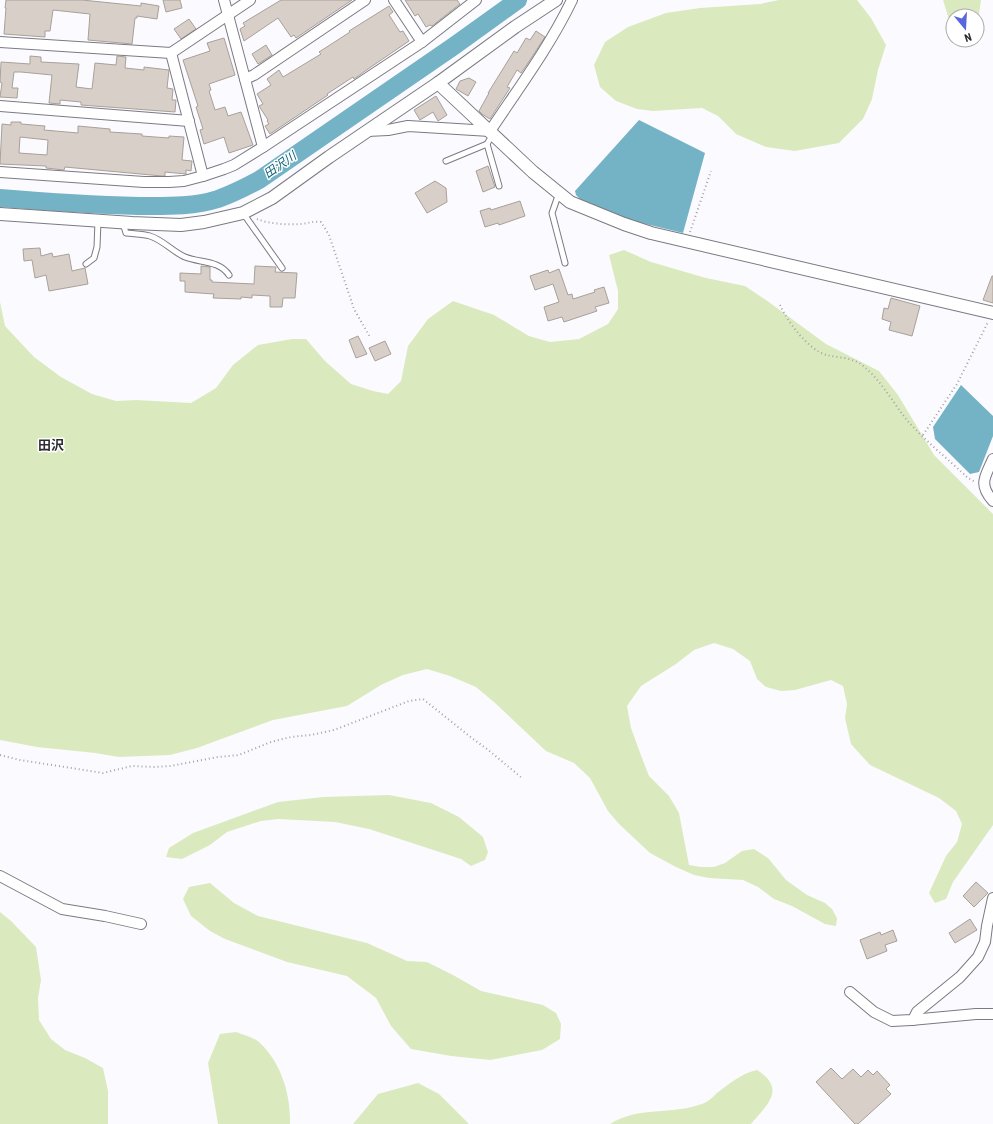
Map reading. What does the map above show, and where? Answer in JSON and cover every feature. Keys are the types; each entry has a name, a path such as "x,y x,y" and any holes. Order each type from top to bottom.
{"street":[{"path":"224,0 229,14 263,147"},
{"path":"0,42 171,53 250,0"},
{"path":"245,79 254,75 365,0"},
{"path":"394,0 422,42"},
{"path":"0,172 144,182 184,181 234,166 422,42 476,0"},
{"path":"0,214 123,223 181,225 204,222 246,212 272,198 438,83 515,27 556,0"},
{"path":"490,136 540,56 572,0"},
{"path":"171,53 203,176"},
{"path":"438,83 490,136 570,202 624,224 651,233 993,313"},
{"path":"0,106 189,121"},
{"path":"367,131 388,130 408,126 490,136"},
{"path":"993,459 984,482 985,491 993,501"},
{"path":"0,876 62,909 141,924"},
{"path":"913,1020 917,1012 960,977 978,957 985,942 986,926 993,898"},
{"path":"850,992 874,1012 892,1021 993,1014"}],"lane":[{"path":"446,161 490,136 499,186"},
{"path":"559,193 552,213 565,263"},
{"path":"246,212 282,268"},
{"path":"86,264 94,258 97,247 98,221"},
{"path":"123,223 126,233 151,236 160,240 185,257 219,266 227,271 229,275"}],"path":[{"path":"687,241 711,172"},
{"path":"246,212 262,221 294,224 304,224 315,221 321,222 329,236 354,309 370,337"},
{"path":"780,305 792,326 818,352 825,355 855,361 862,365 872,374 907,420 968,478 984,487"},
{"path":"923,435 957,384 993,313"},
{"path":"0,754 20,760 103,773 132,766 171,766 218,757 239,755 271,742 334,730 409,701 423,699 473,740 488,749 522,778"}],"green space":[{"path":"779,0 857,0 871,18 886,45 878,70 872,99 863,119 839,143 795,151 766,147 736,134 718,116 702,108 653,111 637,109 616,101 600,87 594,65 605,42 628,27 666,13 700,8 760,4"},
{"path":"943,0 981,0 980,8 945,8"},
{"path":"624,250 651,262 706,278 745,286 826,344 879,371 898,395 934,455 993,514 993,825 953,882 946,899 935,903 929,893 946,856 957,842 962,824 956,811 939,798 870,765 851,744 845,718 847,704 843,686 831,680 795,690 781,691 766,687 757,679 750,661 733,649 714,643 694,650 676,664 641,686 627,706 631,728 649,776 669,796 679,813 689,865 714,867 725,863 742,851 754,849 768,858 786,880 807,895 825,903 832,909 837,918 836,926 825,924 792,906 774,899 758,887 743,880 709,878 694,875 650,853 619,824 608,811 590,778 574,763 546,751 476,687 450,676 427,669 403,675 381,685 347,706 273,720 197,748 170,755 119,757 37,747 0,740 0,302 5,326 34,357 61,377 92,394 116,401 136,400 191,403 216,388 233,365 258,345 292,339 306,339 325,361 351,384 388,394 401,381 408,346 428,319 453,301 494,315 529,336 550,342 579,339 608,324 618,309 618,291 609,255"},
{"path":"389,795 431,803 459,817 483,837 488,852 485,860 471,866 461,859 369,829 335,822 278,819 261,821 227,832 210,845 182,859 166,857 169,848 193,833 278,802 323,797"},
{"path":"210,883 234,903 258,916 367,943 407,961 427,962 481,991 543,1005 556,1013 561,1024 560,1039 542,1050 490,1060 451,1056 411,1049 391,1026 376,998 347,976 287,962 225,939 210,931 191,916 183,899 189,887"},
{"path":"0,912 11,921 36,947 41,980 38,998 39,1020 51,1039 65,1050 85,1058 103,1068 108,1091 108,1124 0,1124"},
{"path":"236,1032 257,1040 267,1050 279,1069 289,1102 290,1124 218,1124 208,1063 220,1034"},
{"path":"757,1070 766,1077 773,1090 768,1104 751,1124 610,1124 621,1118 632,1115 679,1109 702,1104 736,1079 751,1071"},
{"path":"418,1083 439,1094 469,1124 353,1124 378,1094"}],"water":[{"path":"639,120 705,153 683,233 617,217 580,199 576,195 575,191"},
{"path":"961,385 993,416 993,436 979,472 970,474 935,439 933,427"}],"building":[{"path":"6,0 82,0 141,6 141,3 159,6 157,19 137,16 137,18 135,18 132,44 88,40 90,14 53,10 50,31 45,31 45,37 4,34"},
{"path":"163,0 180,0 182,8 166,12"},
{"path":"281,0 352,0 296,38 294,35 291,37 278,18 244,41 240,29 245,26 243,23"},
{"path":"405,0 457,0 460,4 432,26 430,25 426,27 418,14 415,16"},
{"path":"389,6 393,12 389,15 400,32 403,31 409,41 354,79 353,77 327,94 328,95 270,134 265,126 269,124 267,121 268,120 259,106 263,104 257,94 271,85 267,79 279,70 283,77 321,54 319,52"},
{"path":"189,19 196,29 181,39 174,29"},
{"path":"536,31 545,37 521,73 517,70 507,87 510,88 490,119 479,111 488,93 514,51 517,53 526,38 530,40"},
{"path":"224,38 235,75 209,84 211,90 209,91 215,110 225,107 228,116 241,112 253,145 229,153 224,137 204,144 200,130 203,129 196,107 198,106 183,60 210,51 207,43"},
{"path":"266,45 272,55 258,64 252,54"},
{"path":"30,56 41,57 41,62 79,64 76,87 92,89 95,63 116,65 117,56 126,57 125,68 144,70 144,67 169,70 167,88 173,89 172,100 176,100 175,112 81,105 81,102 60,100 60,104 49,103 52,75 21,72 14,72 12,88 18,88 17,98 0,97 2,83 0,82 1,62 30,64"},
{"path":"469,78 476,82 468,96 456,89 460,81"},
{"path":"436,96 447,115 438,121 433,112 420,120 414,110"},
{"path":"11,122 21,122 21,124 45,126 44,130 78,133 78,126 110,129 110,132 142,134 142,136 169,138 169,136 184,137 182,160 192,161 191,171 186,170 186,174 165,172 165,176 162,176 65,167 64,170 46,168 46,166 0,164 2,124 11,125","holes":["20,137 48,140 47,155 19,153"]},
{"path":"488,166 495,187 483,192 476,171"},
{"path":"435,181 446,188 447,202 427,213 415,193"},
{"path":"520,201 525,216 499,225 498,223 485,227 480,211 490,208 491,210"},
{"path":"40,248 41,256 52,253 53,257 69,254 72,271 85,268 88,284 49,291 46,275 35,278 32,260 24,261 23,249"},
{"path":"201,266 210,267 210,280 212,280 212,282 254,284 255,266 276,267 275,272 297,273 295,298 283,298 282,307 270,307 270,296 252,295 252,298 241,297 241,299 213,298 214,294 185,292 185,281 180,281 180,273 201,274"},
{"path":"559,269 568,295 572,294 573,299 595,292 594,290 604,287 609,303 595,307 597,311 564,322 562,317 548,321 544,307 559,302 553,284 535,290 530,276 548,270 549,273"},
{"path":"993,276 993,303 983,300"},
{"path":"891,298 920,306 912,336 889,330 891,322 882,319 884,308 888,309"},
{"path":"358,336 367,354 356,358 349,340"},
{"path":"385,341 391,354 375,361 369,348"},
{"path":"976,882 988,893 974,907 963,896"},
{"path":"970,919 977,930 955,943 949,933"},
{"path":"893,930 897,941 885,945 887,951 867,959 860,940 880,932 881,935"},
{"path":"831,1068 842,1079 853,1069 861,1077 868,1070 873,1075 877,1071 890,1085 886,1089 891,1094 858,1124 855,1124 816,1082"}],"waterway":[{"name":"田沢川","path":"0,198 122,206 179,206 218,199 259,180 454,46 518,0"}],"district":[{"name":"田沢","path":"51,445"}]}
